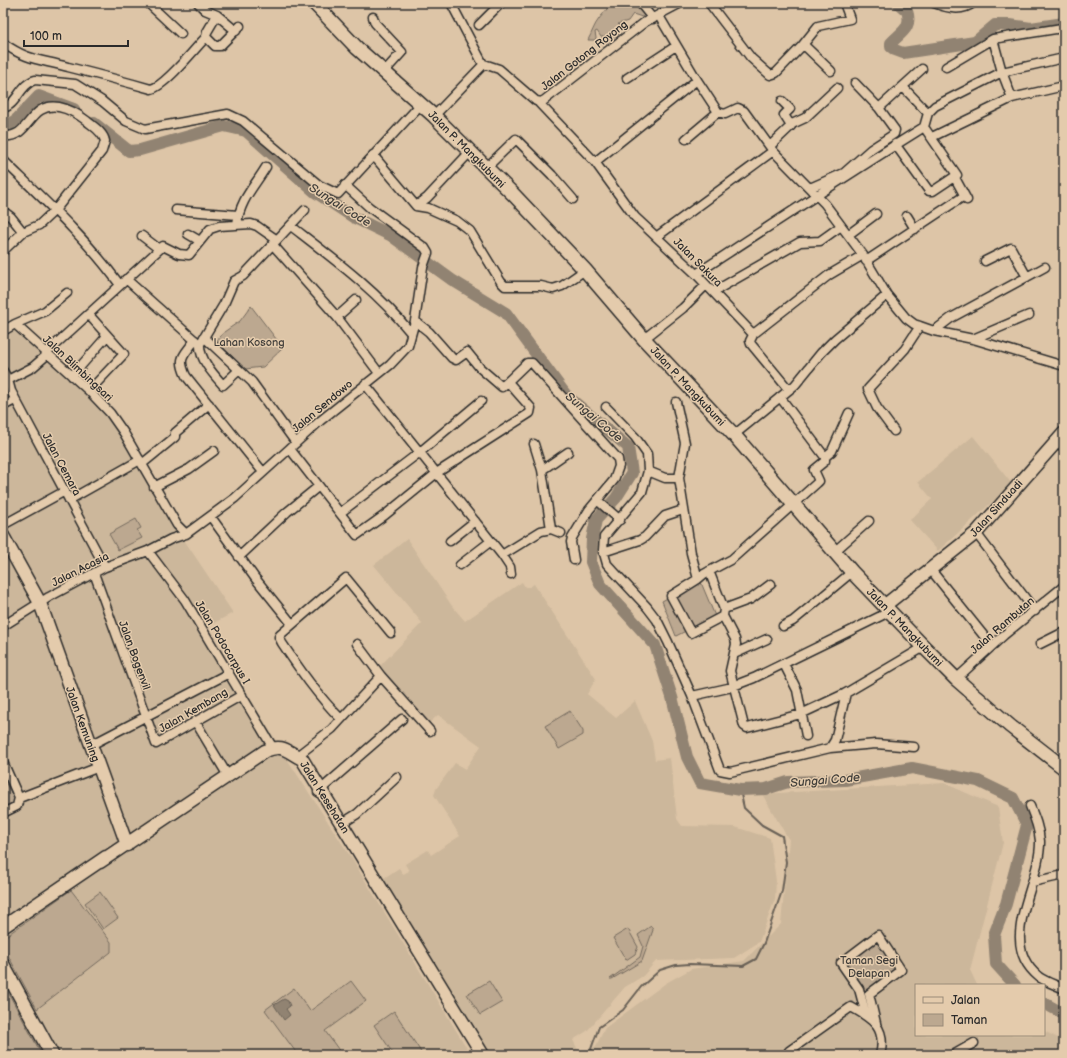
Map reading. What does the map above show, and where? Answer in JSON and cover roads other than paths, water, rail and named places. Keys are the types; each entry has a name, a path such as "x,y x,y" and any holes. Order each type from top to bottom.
{"main road":[{"name":"Jalan P. Mangkubumi","path":"314,3 357,48 434,116 585,270 644,339 734,435 794,503 834,552 924,647 956,679 1010,726 1064,768"},
{"path":"3,965 52,1055"}],"street":[{"path":"148,3 181,34"},
{"path":"198,3 205,10 217,15 238,28 220,46 215,46 206,37"},
{"path":"434,116 483,64 451,3"},
{"path":"479,25 500,3"},
{"path":"640,3 656,17 718,112 725,114 738,108 741,109 771,149 817,195 865,258 887,295 906,318 920,326 934,331 973,339 1064,366"},
{"name":"Jalan Gotong Royong","path":"483,64 499,69 539,103 645,22 656,17 670,7 681,3"},
{"path":"709,3 752,58 770,75 776,73 802,46 818,26 850,19 844,3"},
{"path":"934,3 954,8 961,8 973,3"},
{"path":"3,42 29,58 63,65 151,89 158,86 174,72 206,37 207,32 217,15"},
{"path":"373,17 375,23 402,52 384,72"},
{"path":"946,67 993,39 1062,28 1064,30"},
{"path":"993,39 1002,72 1012,98"},
{"path":"627,78 676,46"},
{"path":"802,46 806,47 831,71"},
{"path":"696,274 895,144 924,127 928,113 940,103 1002,72 1064,58"},
{"path":"879,108 922,69"},
{"path":"3,108 8,107 22,88 35,80 75,84 102,101 126,121 145,129 228,114 243,121 319,184 338,194 342,192 345,185 421,104"},
{"path":"595,162 697,80"},
{"path":"810,188 844,173 871,149 894,134 895,130 879,108 855,82"},
{"path":"932,137 1012,98 1064,86"},
{"path":"903,87 928,113"},
{"path":"659,235 771,149 792,124 805,118 837,88"},
{"path":"782,101 790,109 784,115 792,124"},
{"name":"Jalan Sakura","path":"539,103 595,162 635,217 696,274 754,333"},
{"path":"3,136 12,137 18,134 40,110 49,106 71,110 102,133 105,141 102,151 56,209 39,225 23,232 3,251"},
{"path":"686,139 718,112"},
{"path":"895,144 929,191 933,191 955,178 957,172 924,127"},
{"path":"486,168 516,139 552,175 573,199"},
{"path":"416,206 427,198 470,152"},
{"path":"373,155 416,206 428,208 457,221 470,231 501,282 505,286 541,286 553,289 562,286 585,270"},
{"path":"3,160 56,209 123,282 252,382 319,486 357,535 385,515 438,472 530,413 531,408 508,382"},
{"path":"238,224 238,215 243,199 266,167"},
{"path":"790,390 751,344 750,341 754,333 830,275 865,258 966,198 955,178"},
{"name":"Jalan Sendowo","path":"171,539 186,534 211,517 379,373 408,346 415,321 424,267 428,253 425,248 369,207 345,185"},
{"path":"176,210 238,215"},
{"path":"263,472 227,429 186,376 180,365 182,359 200,341 224,304 234,281 243,276 305,210"},
{"path":"3,211 23,232"},
{"path":"848,235 876,214"},
{"path":"906,216 915,229"},
{"path":"8,380 33,367 163,246 179,254 189,255 210,229 238,224 251,224 257,226 275,243 337,317 379,373"},
{"path":"291,226 361,280 397,314 411,333"},
{"path":"713,292 800,242 820,241 841,226"},
{"path":"188,234 200,241"},
{"path":"142,236 159,249"},
{"path":"985,261 1011,248 1027,277"},
{"path":"934,331 951,318 1045,267"},
{"path":"644,339 683,308 706,284"},
{"path":"3,331 45,311 67,293"},
{"path":"734,435 790,390 835,339 887,295"},
{"path":"337,317 356,300"},
{"path":"89,314 106,336 121,350 124,355 90,391"},
{"path":"973,339 1029,315"},
{"path":"415,321 429,332 452,358 456,360 467,352 480,368 502,387 527,363 532,362 613,453 619,462 618,472 614,480 572,538 571,542 574,560"},
{"name":"Jalan Blimbingsari","path":"15,324 90,391 119,425 177,525 186,534"},
{"path":"894,431 877,408 868,389 904,349 920,326"},
{"path":"72,376 106,336"},
{"path":"200,341 199,350 223,385 238,371"},
{"name":"Jalan Cemara","path":"3,371 15,400 105,567"},
{"path":"366,384 420,452 438,472 502,555 510,567 511,574"},
{"path":"780,397 825,457"},
{"path":"3,406 15,400"},
{"path":"340,513 420,452 481,401"},
{"path":"676,402 685,443 679,478 692,559 698,579"},
{"path":"69,500 141,462 175,437 175,433 209,404"},
{"path":"606,407 635,437 647,454 648,471 642,492 618,518 604,537 602,544 603,552 607,564 614,573 647,607 657,620 692,696 718,766 725,772 830,748 876,744 914,747"},
{"path":"771,584 751,599 724,612 691,633 671,596 709,571 732,559 819,481 814,470 825,461 825,457 832,451 849,413"},
{"name":"Jalan Sinduadi","path":"887,609 976,533 1064,433"},
{"path":"534,444 542,470 546,503 551,520 551,529"},
{"path":"154,487 189,469 214,451"},
{"path":"542,470 568,452"},
{"path":"648,471 666,478 679,478"},
{"path":"238,557 281,517 319,486"},
{"path":"3,524 64,491"},
{"path":"598,502 618,518"},
{"path":"603,552 646,537 665,516 683,510"},
{"path":"211,517 238,557 292,624"},
{"path":"450,541 475,521"},
{"path":"834,552 869,521"},
{"path":"171,539 176,533 177,525"},
{"path":"502,555 541,531 551,529 561,532"},
{"path":"976,533 1035,611"},
{"name":"Jalan Kemuning","path":"3,536 40,603 127,844"},
{"name":"Jalan Acasia","path":"3,626 40,603 105,567 148,551 171,539"},
{"path":"460,565 491,541"},
{"name":"Jalan Podocarpus I","path":"148,551 185,600 273,748"},
{"path":"931,570 992,646"},
{"path":"709,571 735,639 736,644 730,671 745,727 801,714 846,693 924,647"},
{"path":"783,626 793,620 852,572"},
{"name":"Jalan Bogenvil","path":"94,573 156,744"},
{"path":"341,718 322,700 310,684 280,640 280,635 346,578 391,633"},
{"name":"Jalan Rambutan","path":"956,679 992,646 1063,588"},
{"path":"692,696 734,686 784,664 887,609"},
{"path":"1040,644 1064,632"},
{"path":"734,654 768,639"},
{"path":"357,644 381,676 430,732"},
{"path":"784,664 798,690 806,736"},
{"path":"91,745 228,673"},
{"path":"3,928 265,751 273,748 288,750 297,756 332,729 381,676"},
{"path":"830,748 835,740 846,693"},
{"name":"Jalan Kembang","path":"156,744 242,695"},
{"path":"319,791 402,719"},
{"path":"195,721 228,776"},
{"name":"Jalan Kesehatan","path":"297,756 302,759 319,791 341,824 361,860"},
{"path":"3,762 19,798 17,806 3,813"},
{"path":"19,798 99,767"},
{"path":"341,824 357,814 397,778"},
{"name":"Jalan Kesehatan","path":"328,805 477,1055"},
{"path":"1030,806 1038,826 1040,843 1032,882 1018,929 1021,952 1030,968 1040,978 1064,989"},
{"path":"1032,882 1064,875"},
{"path":"866,1015 859,989 842,963 878,935 901,970 869,994 876,1023 883,1040 880,1055"},
{"name":"Jalan Kesehatan","path":"421,959 483,1055"},
{"path":"787,1055 789,1051 851,1007 866,1015 876,1023"},
{"path":"953,1055 974,1043"}],"waterway":[{"path":"898,3 907,11 908,22 905,30 891,43 891,47 903,53 975,42 995,25 1010,25 1031,28 1064,23"},
{"name":"Sungai Code","path":"3,129 17,119 39,96 74,109"},
{"name":"Sungai Code","path":"94,123 129,151 140,150 224,126 246,131 315,192 353,217 390,235 452,280 506,313 566,395 628,447 632,473 616,498 596,520 592,539 591,562 600,584 655,645 672,697 687,757 700,783 740,790 766,789 788,782 845,780 912,768 978,781 1013,798 1027,825 1006,904 994,935 996,964 1014,984"},
{"path":"595,1055 591,1049 599,1027 623,1010 641,987 660,970 676,965 690,964 743,966 756,959 764,943 782,891 786,862 782,836 762,825 744,808 740,790"},
{"name":"Sungai Code","path":"1045,1004 1064,1014"}],"park label":[{"name":"Lahan Kosong","path":"249,342"},
{"name":"Taman Segi Delapan","path":"869,966"}]}
